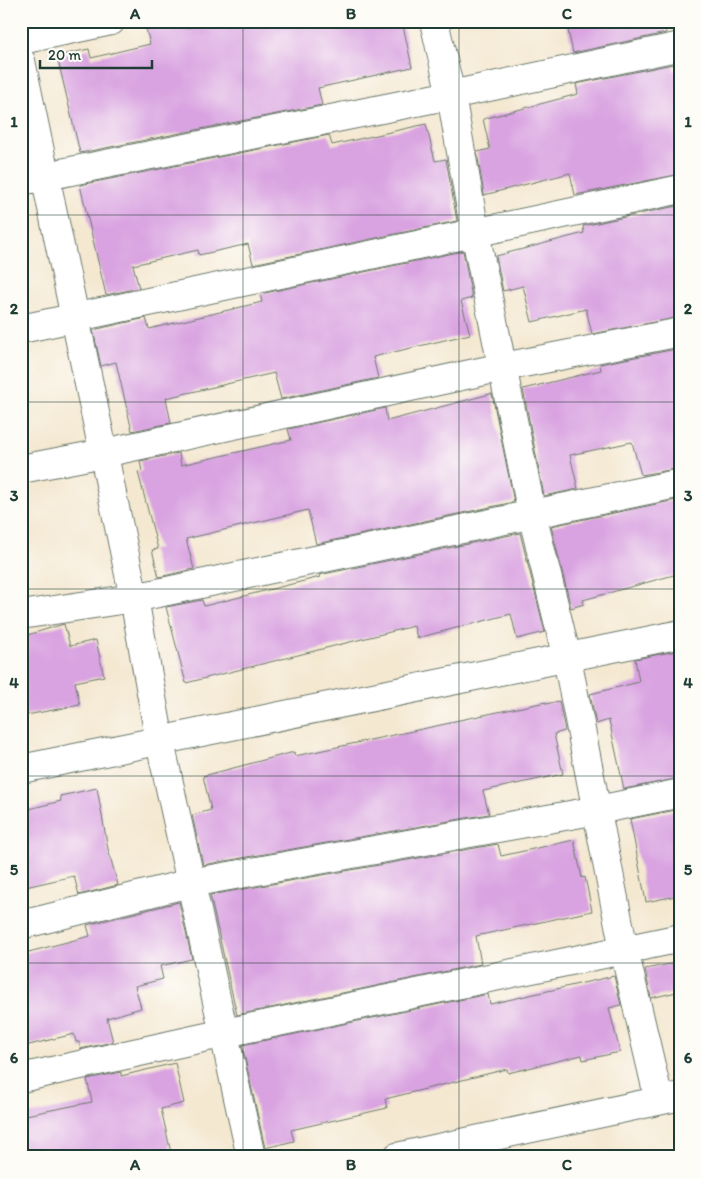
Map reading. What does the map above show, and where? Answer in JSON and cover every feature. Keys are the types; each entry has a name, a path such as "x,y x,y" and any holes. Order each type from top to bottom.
{"street":[{"path":"21,40 111,21"},
{"path":"398,1157 670,1098 624,950 568,658 532,514 475,232 451,95 434,21"},
{"path":"33,179 451,95 681,46"},
{"path":"21,61 33,179 75,319 134,598 160,742 251,1157"},
{"path":"21,329 681,189"},
{"path":"21,469 104,453 503,367 681,332"},
{"path":"21,615 134,598 681,483"},
{"path":"21,770 681,634"},
{"path":"21,925 190,883 598,810 681,793"},
{"path":"21,1078 225,1033 681,938"}],"building":[{"path":"144,21 184,21 185,28 212,21 402,21 412,67 318,88 322,105 80,153 57,56 89,49 91,58 150,44"},
{"path":"566,21 663,21 666,33 573,53"},
{"path":"673,64 674,71 681,69 681,174 575,195 570,173 484,195 477,152 490,149 483,119 578,94 576,84"},
{"path":"426,124 435,161 446,159 457,221 253,264 248,244 199,255 198,250 133,265 139,288 106,295 80,185 329,135 332,145"},
{"path":"681,205 681,317 592,334 586,309 532,322 523,286 503,291 496,256 584,233 583,226"},
{"path":"463,251 472,298 461,301 470,334 373,357 378,378 281,399 274,373 166,398 171,423 132,431 116,362 101,366 93,330 146,318 149,329 262,302 260,294"},
{"path":"681,348 681,468 641,475 632,442 570,455 578,489 544,496 523,389 601,370 600,364"},
{"path":"492,394 514,502 316,544 308,510 186,539 194,569 159,577 152,550 158,549 138,472 142,471 140,461 179,453 181,465 291,440 288,429 385,408 387,421"},
{"path":"681,499 681,573 583,600 584,604 571,608 551,526"},
{"path":"520,533 545,632 517,639 511,614 417,638 414,626 186,683 166,607 202,600 204,606 320,577 319,575"},
{"path":"64,624 70,646 96,640 104,676 75,682 80,705 21,716 21,637"},
{"path":"681,650 681,778 624,789 609,720 596,724 590,694 639,682 635,659"},
{"path":"559,701 565,731 554,734 563,774 483,791 489,814 203,865 192,815 211,810 203,776 294,752 295,756 546,702 546,704"},
{"path":"97,788 108,849 118,885 79,895 74,876 21,888 21,811 61,801 60,796"},
{"path":"681,809 681,895 646,902 630,819"},
{"path":"574,840 582,878 585,877 592,911 476,936 481,964 237,1015 210,895 498,844 501,856"},
{"path":"179,902 192,959 160,966 163,979 135,986 141,1008 107,1018 113,1042 80,1049 79,1042 76,1042 74,1034 21,1047 21,954 90,936 87,925"},
{"path":"681,962 681,991 651,998 645,969"},
{"path":"614,976 621,1005 609,1008 620,1052 583,1060 582,1055 508,1073 507,1069 385,1099 387,1108 291,1130 294,1141 265,1148 242,1045 488,994 490,1004"},
{"path":"175,1063 184,1103 161,1109 172,1157 21,1157 21,1116 92,1102 87,1079 121,1072 121,1076"}]}
